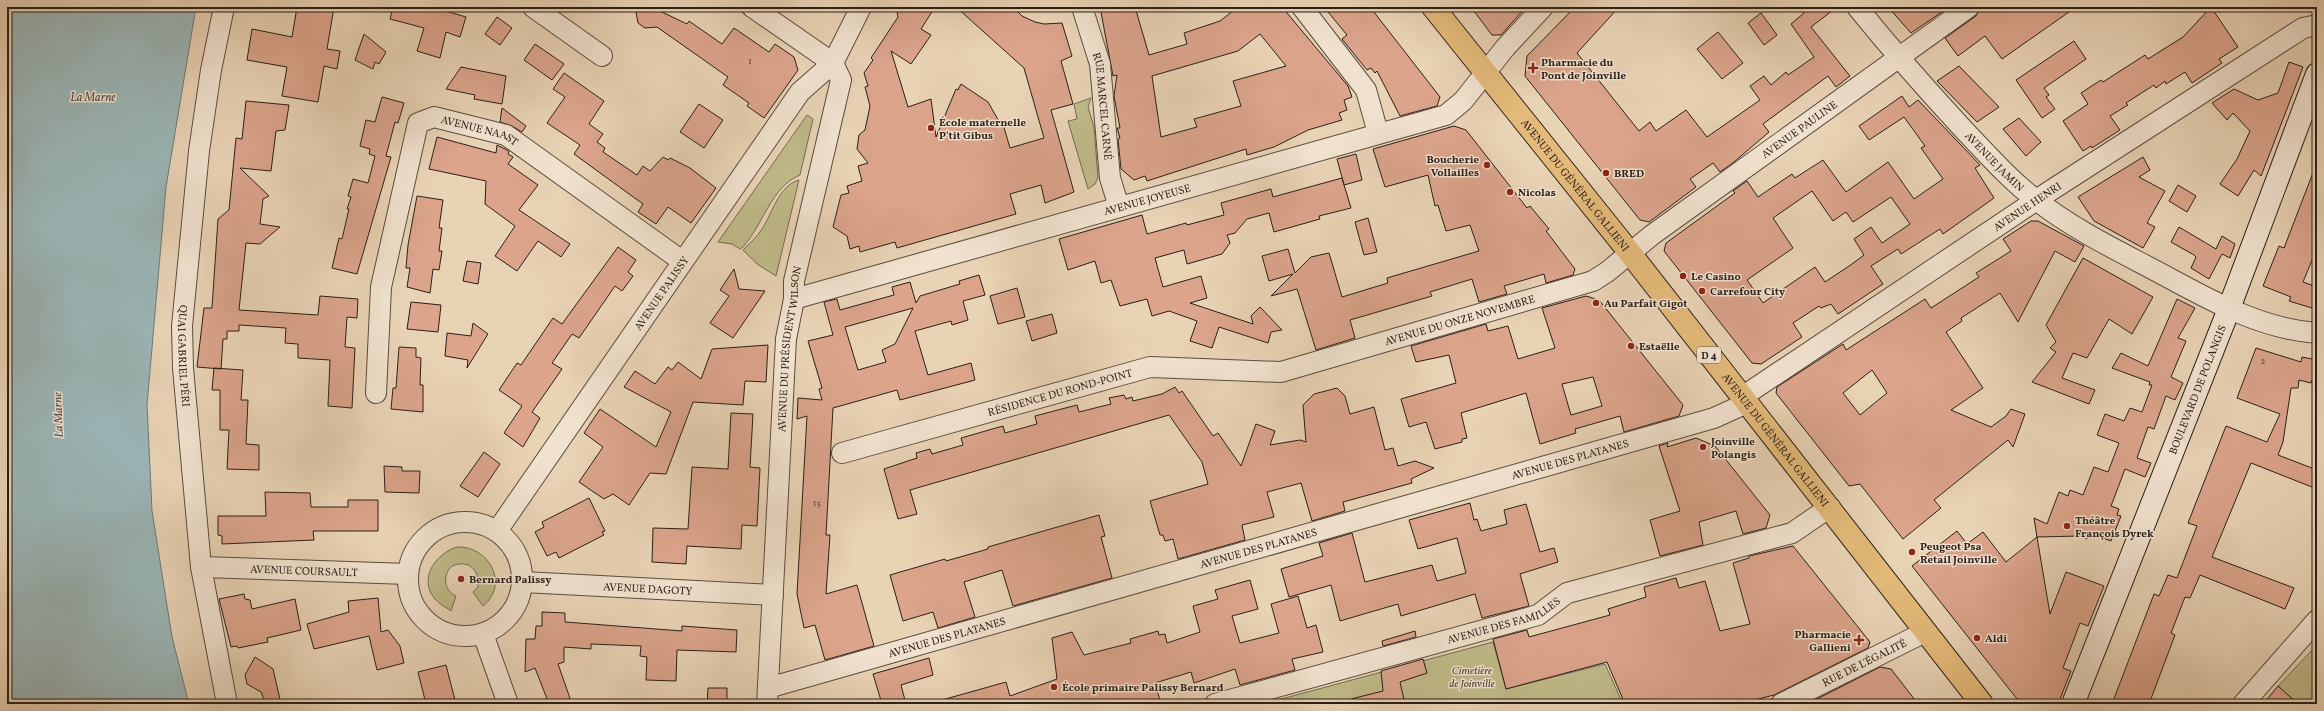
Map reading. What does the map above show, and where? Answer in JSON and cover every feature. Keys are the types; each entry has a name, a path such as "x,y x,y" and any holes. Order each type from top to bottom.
{"main road":[{"name":"AVENUE DU GÉNÉRAL GALLIENI","path":"1433,7 1630,253 1982,704"}],"street":[{"name":"QUAI GABRIEL PÉRI","path":"224,7 211,70 199,151 182,326 183,368 201,566 227,704"},
{"path":"533,7 602,56"},
{"path":"752,7 833,63 861,7"},
{"name":"RUE MARCEL CARNÉ","path":"1082,7 1100,64 1110,178 1119,207"},
{"path":"1302,7 1366,90 1378,133"},
{"name":"AVENUE JOYEUSE","path":"794,299 1446,115 1463,101 1486,74 1505,48 1543,7"},
{"name":"AVENUE JAMIN","path":"1857,7 1898,58 1992,160 2037,201 2075,227 2229,309 2291,331 2317,332"},
{"name":"AVENUE PAULINE","path":"1630,253 1969,7"},
{"name":"AVENUE HENRI","path":"1745,400 2037,201 2303,28 2317,25"},
{"name":"AVENUE PALISSY","path":"497,531 800,92 833,63"},
{"name":"AVENUE DU PRÉSIDENT WILSON","path":"768,696 786,339 794,299 794,281 841,80 833,63"},
{"name":"BOULEVARD DE POLANGIS","path":"2073,704 2229,309 2317,74"},
{"name":"AVENUE NAAST","path":"376,393 381,287 418,123 434,117 506,135 682,261"},
{"name":"AVENUE DU ONZE NOVEMBRE","path":"1281,372 1593,281 1607,272 1630,253"},
{"name":"RÉSIDENCE DU ROND-POINT","path":"842,453 1150,367 1281,372"},
{"name":"AVENUE DES PLATANES","path":"768,696 1714,418 1745,400"},
{"name":"AVENUE DES FAMILLES","path":"1215,704 1538,615 1567,593 1792,533 1830,508"},
{"path":"467,521 483,524 497,531 508,541 516,553 521,567 523,582 519,600 509,616 500,625 483,634 469,636 455,635 444,632 429,623 414,604 408,590 408,574 412,556 422,540 437,528 448,523 467,521"},
{"name":"AVENUE COURSAULT","path":"201,566 408,574"},
{"name":"AVENUE DAGOTY","path":"523,582 773,595"},
{"path":"2243,704 2317,620"},
{"name":"RUE DE L'ÉGALITÉ","path":"1781,704 1925,632"},
{"path":"483,634 508,704"}],"green space":[{"path":"1091,98 1088,107 1094,127 1098,178 1095,184 1088,189 1068,121 1077,119 1074,104"},
{"path":"807,115 813,119 800,175 790,181 774,197 750,238 743,247 740,249 732,244 718,242"},
{"path":"799,180 776,276 757,264 743,250 760,232 781,194 792,183"},
{"path":"457,547 468,548 478,553 486,559 492,568 495,577 495,587 491,597 483,606 473,592 478,587 477,576 475,571 468,565 458,564 452,566 447,574 447,587 452,594 456,596 451,611 437,601 430,591 428,583 431,568 442,555"},
{"name":"Cimetière de Joinville","path":"1493,642 1506,689 1605,664 1623,704 1263,704"},
{"path":"2317,645 2317,704 2298,704 2278,686"}],"water":[{"name":"La Marne","path":"7,7 196,7 166,187 147,405 152,511 172,637 189,704 7,704"}],"building":[{"path":"297,7 334,7 327,49 340,51 337,69 324,66 318,102 282,96 287,67 247,60 252,29 292,37"},
{"path":"393,7 418,11 419,7 432,7 466,17 460,37 446,32 440,58 417,51 424,28 390,19"},
{"path":"635,7 666,7 662,12 687,24 689,21 722,44 734,28 769,52 775,44 794,57 798,70 764,118 747,106 749,103 723,85 728,77 657,27 645,28 638,23"},
{"path":"896,7 935,7 921,29 931,35 911,64 891,51 908,107 931,99 936,137 956,89 958,90 961,84 988,102 1001,125 1003,124 1010,148 1044,138 1024,68 956,7 1013,7 1022,16 1035,22 1044,24 1062,23 1072,56 1061,61 1073,104 1051,110 1074,192 1045,203 1041,185 1010,194 1016,214 897,248 895,242 860,252 859,246 850,249 847,236 833,227 841,195 849,193 847,186 862,181 858,166 868,163 857,149 859,135 865,130 870,106 865,87 868,86 864,73 873,60 871,58 898,17"},
{"path":"1100,7 1135,7 1149,55 1187,44 1184,33 1220,21 1238,7 1282,7 1348,86 1352,97 1344,100 1347,110 1339,113 1342,120 1308,130 1274,147 1247,155 1246,149 1147,181 1145,176 1134,180 1121,169 1118,139 1120,138 1117,128 1120,128 1114,96 1117,75 1113,76","holes":["1260,34 1286,66 1233,81 1241,106 1194,119 1197,127 1161,137 1152,76 1238,51"]},
{"path":"1324,7 1370,7 1440,97 1437,106 1400,116 1377,71 1375,73 1371,68 1367,70 1342,39 1347,35"},
{"path":"1471,7 1526,7 1501,35 1492,35"},
{"path":"1575,7 1619,7 1577,53 1639,131 1650,122 1656,131 1686,110 1707,137 1760,100 1750,86 1764,76 1771,85 1786,72 1788,75 1814,57 1791,24 1804,13 1800,7 1837,7 1811,27 1850,76 1836,87 1828,76 1763,124 1769,132 1734,162 1720,172 1713,163 1690,179 1696,187 1649,222 1640,220 1525,76 1527,56"},
{"path":"1888,7 1949,7 1911,33"},
{"path":"1980,7 2076,7 2002,59 1985,36 1958,56 1945,38 1976,16"},
{"path":"2211,7 2238,47 2219,59 2222,63 2192,83 2185,72 2166,84 2165,81 2156,88 2154,85 2126,103 2128,105 2110,116 2120,130 2092,148 2091,146 2083,151 2063,121 2088,104 2081,93 2101,80 2103,82 2145,55 2148,59 2183,37"},
{"path":"1761,13 1777,35 1764,45 1748,23"},
{"path":"497,17 512,28 500,45 485,34"},
{"path":"1718,32 1743,63 1722,79 1697,49"},
{"path":"364,34 386,52 379,64 375,62 373,69 355,60"},
{"path":"2074,41 2086,59 2044,88 2049,95 2046,97 2055,109 2042,118 2016,80"},
{"path":"535,44 564,64 552,80 524,60"},
{"path":"2289,62 2303,67 2261,176 2254,170 2238,196 2220,184 2237,159 2250,131 2233,113 2227,120 2212,103 2234,89 2258,100 2278,93"},
{"path":"1959,66 1999,107 1977,122 1937,81"},
{"path":"461,67 506,76 502,104 474,99 475,95 446,89"},
{"path":"564,73 604,101 589,124 603,134 597,142 605,148 603,152 637,175 643,166 650,171 663,157 668,160 670,158 690,168 716,188 691,223 668,207 656,224 638,212 643,204 574,154 580,145 547,123 565,97 553,89"},
{"path":"1902,96 1909,107 1918,100 1980,165 1975,168 1994,198 1943,234 1940,229 1901,254 1898,249 1871,266 1883,284 1838,314 1831,304 1821,308 1819,306 1793,323 1802,337 1761,364 1752,363 1664,251 1666,243 1735,193 1733,191 1747,181 1758,197 1792,174 1795,178 1823,160 1846,192 1888,162 1914,199 1943,179 1921,148 1925,146 1904,117 1869,140 1859,126","holes":["1812,191 1833,221 1846,212 1853,222 1891,197 1910,224 1882,243 1871,227 1854,239 1864,255 1852,264 1825,282 1815,267 1763,303 1747,280 1793,248 1773,218"]},
{"path":"382,97 404,103 398,123 395,122 386,156 391,157 357,274 332,268 339,238 342,239 349,209 347,209 351,197 348,196 353,179 368,183 375,156 369,154 370,149 360,146 366,120 375,122"},
{"path":"246,101 289,105 285,130 276,131 271,171 240,168 269,196 263,199 260,224 280,227 260,244 246,243 239,310 318,315 320,296 358,299 357,318 347,317 345,347 355,348 352,408 328,406 330,360 298,358 298,344 285,343 286,328 239,325 239,331 227,331 227,339 223,339 221,369 197,367 204,308 212,308 218,219 229,210 236,138 242,139"},
{"path":"699,104 723,120 704,148 680,132"},
{"path":"502,108 526,126 522,132 512,126 500,122"},
{"path":"2019,118 2041,142 2026,156 2003,129"},
{"path":"1454,126 1466,130 1527,208 1530,206 1549,229 1546,231 1575,269 1573,275 1546,283 1544,274 1504,286 1507,294 1479,302 1472,279 1430,292 1432,296 1350,320 1355,338 1316,350 1297,289 1271,296 1293,274 1269,281 1262,256 1288,249 1295,273 1311,257 1329,253 1342,297 1388,283 1387,278 1479,251 1470,225 1446,231 1438,205 1435,206 1428,175 1385,187 1373,149"},
{"path":"437,137 496,153 497,145 509,151 508,154 513,157 508,164 538,185 519,210 570,244 561,257 538,241 517,271 495,256 515,226 485,204 486,181 429,169"},
{"path":"1356,154 1362,180 1344,185 1337,159"},
{"path":"2143,157 2150,170 2139,177 2165,191 2147,223 2155,227 2143,248 2094,221 2078,197"},
{"path":"2316,165 2317,248 2303,282 2317,287 2317,304 2314,304 2312,308 2289,301 2291,297 2263,286 2279,246 2284,248"},
{"path":"1342,178 1351,208 1319,216 1320,219 1274,232 1269,213 1247,219 1235,233 1227,235 1230,243 1222,254 1187,264 1184,250 1155,258 1163,287 1201,276 1207,298 1190,303 1253,324 1251,316 1260,307 1282,330 1271,332 1268,343 1219,327 1212,348 1190,341 1197,321 1169,311 1152,316 1147,299 1120,306 1111,280 1101,283 1095,261 1068,270 1059,239 1142,215 1147,234 1186,223 1187,225 1224,215 1221,203 1271,189 1273,197"},
{"path":"2178,185 2196,196 2187,212 2169,201"},
{"path":"417,196 443,200 439,228 442,228 439,251 442,251 439,270 433,269 430,293 407,287 410,268 406,268 408,245"},
{"path":"1368,218 1377,252 1364,255 1355,222"},
{"path":"2031,221 2038,221 2084,246 2075,262 2055,251 2018,322 2000,293 1961,318 1962,321 1946,332 1983,388 1951,410 1991,427 2006,416 2011,409 2025,414 2013,447 2008,440 1934,500 1941,508 1903,539 1860,484 1849,486 1776,393 1777,387 1843,344 1846,350 1925,299 1931,308 1979,277 1976,273 2011,251 2003,239","holes":["1872,370 1887,393 1860,415 1843,393"]},
{"path":"2179,227 2216,249 2222,236 2235,244 2230,258 2222,254 2209,279 2191,268 2196,257 2194,255 2171,242"},
{"path":"618,247 636,260 628,272 633,276 622,291 615,286 579,338 572,334 552,363 562,369 532,412 540,418 523,447 504,433 522,406 499,390 517,363 521,365 553,318 562,324"},
{"path":"2083,258 2153,297 2132,334 2109,319 2087,358 2073,353 2062,378 2095,390 2089,404 2032,382 2056,352 2050,348 2056,342 2046,325"},
{"path":"467,261 481,263 478,284 463,281"},
{"path":"734,269 739,289 765,291 733,338 710,323 729,296 720,290"},
{"path":"979,275 985,295 963,301 968,320 952,325 951,321 915,331 928,375 971,363 975,380 900,400 897,390 833,408 826,535 830,535 826,594 857,585 874,646 825,660 815,625 804,628 797,594 807,416 797,419 798,398 822,400 819,389 822,388 808,341 833,335 824,302 837,299 840,310 894,295 892,287 910,282 916,303 920,296 960,284 959,281","holes":["913,308 895,344 882,350 886,362 858,370 845,327"]},
{"path":"1017,288 1025,317 998,324 990,296"},
{"path":"1586,296 1599,300 1683,405 1679,416 1624,432 1620,416 1575,429 1576,433 1540,444 1526,393 1461,413 1467,438 1462,439 1462,442 1435,449 1426,422 1409,427 1401,399 1456,383 1449,355 1416,362 1411,346 1486,324 1488,331 1508,326 1518,359 1555,348 1542,308","holes":["1593,377 1602,406 1571,415 1562,384"]},
{"path":"2177,299 2195,308 2178,338 2186,341 2171,377 2183,383 2175,400 2166,396 2154,429 2148,427 2137,458 2151,463 2145,477 2125,469 2111,506 2119,509 2117,515 2121,516 2111,541 2089,533 2087,539 2080,536 2037,537 2034,518 2047,524 2059,492 2068,496 2070,490 2083,495 2094,467 2108,472 2119,443 2097,435 2105,414 2124,421 2130,408 2142,412 2152,385 2149,385 2150,382 2112,368 2121,353 2148,366"},
{"path":"411,302 441,305 438,332 407,329"},
{"path":"1052,314 1057,333 1032,341 1026,321"},
{"path":"473,323 488,334 467,368 468,360 445,356 447,333 471,336"},
{"path":"768,345 766,382 745,381 743,405 693,402 666,474 650,473 629,505 613,494 604,499 579,482 603,447 584,433 600,409 656,447 671,412 624,387 635,371 655,384 668,367 672,370 678,362 701,379 712,349"},
{"path":"399,347 416,348 416,357 421,358 420,385 423,385 423,412 391,409 393,388 396,388"},
{"path":"2256,348 2301,362 2302,357 2317,360 2317,380 2312,380 2311,383 2299,380 2298,388 2291,388 2283,442 2278,455 2317,470 2317,489 2251,463 2212,557 2294,588 2285,609 2200,575 2190,598 2185,597 2171,633 2175,635 2149,704 2112,704 2154,594 2159,596 2168,575 2177,578 2197,526 2188,523 2226,426 2267,442 2280,414 2237,398"},
{"path":"214,368 243,370 241,400 248,400 246,444 259,445 259,470 227,469 229,430 220,430 220,390 212,390"},
{"path":"1175,387 1179,393 1182,391 1213,436 1218,433 1241,466 1256,424 1275,431 1270,445 1300,440 1306,442 1303,405 1314,394 1337,388 1345,396 1350,414 1374,407 1385,450 1393,448 1398,466 1415,461 1434,468 1411,479 1412,483 1343,502 1345,511 1312,521 1301,483 1267,492 1274,517 1242,525 1245,540 1178,559 1173,539 1165,541 1163,535 1160,535 1150,501 1208,484 1202,462 1169,415 910,490 917,514 898,519 884,469 917,458 916,453 930,449 932,454 963,445 961,438 1003,426 1005,433 1037,424 1035,416 1077,405 1079,412 1111,404 1109,398 1124,395 1126,399 1132,397 1133,401 1162,394"},
{"path":"731,413 753,414 750,467 760,468 757,526 742,525 741,549 687,546 686,564 652,562 653,528 688,529 692,467 728,469"},
{"path":"1696,438 1715,446 1770,515 1766,528 1743,534 1736,511 1699,522 1703,545 1660,556 1650,520 1680,511 1659,446 1668,443 1667,447"},
{"path":"484,452 500,464 478,497 460,486"},
{"path":"384,466 402,467 402,471 420,471 419,493 385,492"},
{"path":"265,492 310,493 311,507 348,507 348,500 378,500 378,531 313,531 314,540 222,544 222,536 218,535 218,516 266,516"},
{"path":"589,498 605,531 602,532 604,535 559,558 556,552 547,556 535,532 544,527 542,522"},
{"path":"1470,503 1474,520 1477,519 1481,531 1507,524 1504,510 1526,504 1540,552 1554,548 1558,562 1520,574 1529,606 1482,618 1475,594 1401,616 1398,604 1340,621 1331,585 1289,597 1281,569 1323,556 1319,543 1352,533 1365,582 1432,565 1437,581 1466,573 1457,538 1418,549 1409,520"},
{"path":"1099,515 1105,536 1101,537 1112,578 1013,606 1002,570 964,582 975,617 938,628 933,612 903,621 890,575 945,559 946,561 988,549 988,547"},
{"path":"1957,531 1967,544 1983,532 2006,562 2037,537 2050,614 2066,572 2104,586 2088,626 2080,623 2063,668 2071,671 2058,704 2021,704 1912,566"},
{"path":"1793,546 1870,642 1868,648 1774,695 1739,704 1625,704 1607,662 1506,689 1493,639 1527,630 1529,637 1610,615 1608,609 1646,597 1644,587 1676,578 1679,588 1705,581 1720,631 1750,624 1733,563 1749,558 1749,556"},
{"path":"1250,580 1258,609 1232,616 1240,643 1279,633 1271,604 1298,596 1307,628 1316,625 1323,652 1292,659 1295,670 1240,685 1235,669 1194,683 1191,672 1155,683 1161,704 943,704 942,700 1006,682 1010,696 1057,679 1052,638 1072,632 1084,655 1131,643 1130,639 1158,631 1159,635 1165,634 1167,643 1200,632 1193,606 1218,599 1215,590"},
{"path":"244,594 245,599 250,600 252,609 295,599 301,630 267,638 268,642 238,648 237,646 231,647 219,599"},
{"path":"378,598 381,632 388,630 400,646 404,663 377,670 369,636 314,649 307,624 349,612 348,601"},
{"path":"542,612 565,613 565,622 682,631 682,626 737,630 736,652 677,650 676,681 646,680 647,657 640,656 641,646 591,644 591,649 564,647 564,662 558,664 572,704 549,704 535,668 525,672 526,639 535,639 536,626 542,626"},
{"path":"1415,631 1416,637 1383,646 1382,641"},
{"path":"255,657 273,669 281,704 266,704 261,692 247,684 245,675"},
{"path":"929,658 933,675 901,685 906,704 882,704 873,674"},
{"path":"1423,659 1427,673 1400,682 1405,704 1352,704 1351,699 1383,691 1381,671"},
{"path":"446,665 456,704 426,704 418,672"},
{"path":"1880,667 1891,669 1918,704 1807,704"},
{"path":"2278,686 2298,704 2263,704"},
{"path":"708,688 727,688 727,704 707,704"}],"place":[{"name":"Pharmacie du Pont de Joinville","path":"1533,68"},
{"name":"École maternelle P'tit Gibus","path":"931,128"},
{"name":"Boucherie Vollailles","path":"1487,165"},
{"name":"BRED","path":"1606,173"},
{"name":"Nicolas","path":"1510,192"},
{"name":"Le Casino","path":"1683,276"},
{"name":"Carrefour City","path":"1702,291"},
{"name":"Au Parfait Gigot","path":"1596,303"},
{"name":"Estaëlle","path":"1631,346"},
{"name":"Joinville Polangis","path":"1703,447"},
{"name":"Théâtre François Dyrek","path":"2067,526"},
{"name":"Peugeot Psa Retail Joinville","path":"1912,552"},
{"name":"Bernard Palissy","path":"461,579"},
{"name":"Aldi","path":"1977,638"},
{"name":"Pharmacie Gallieni","path":"1859,640"},
{"name":"École primaire Palissy Bernard","path":"1054,687"}]}
